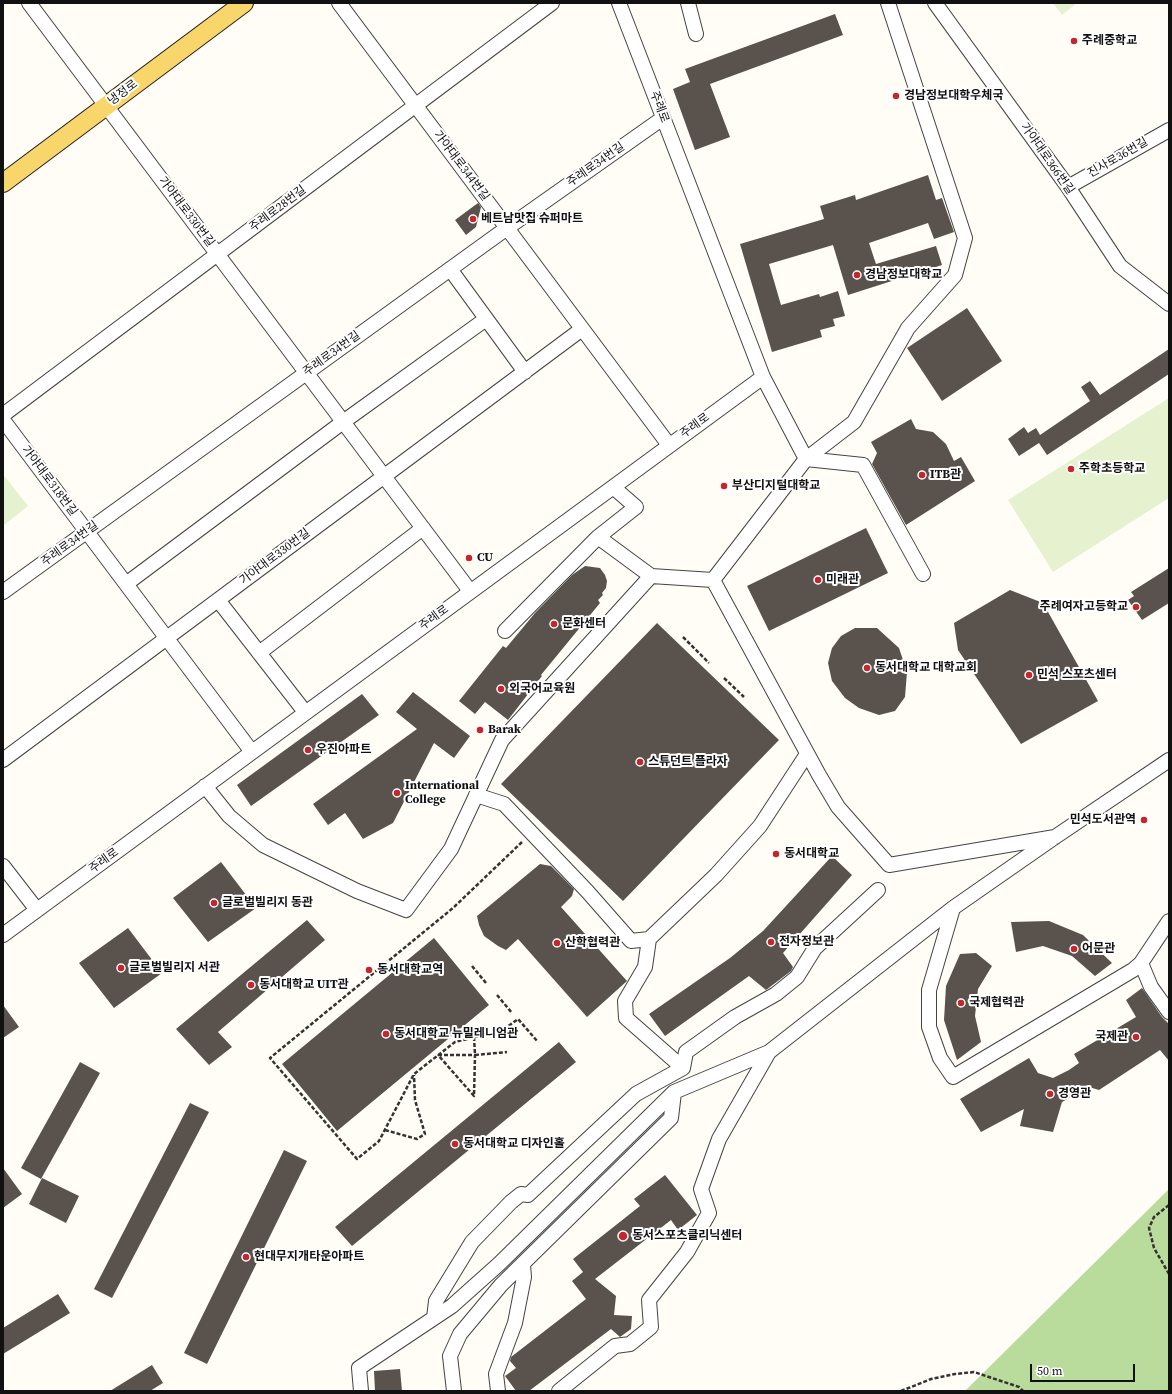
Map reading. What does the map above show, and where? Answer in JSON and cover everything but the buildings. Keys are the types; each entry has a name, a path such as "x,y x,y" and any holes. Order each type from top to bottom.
{"main road":[{"name":"냉정로","path":"3,183 244,3"}],"street":[{"name":"가야대로330번길","path":"29,3 470,591"},
{"name":"가야대로344번길","path":"340,3 669,445"},
{"name":"주례로28번길","path":"3,415 552,3"},
{"name":"주례로","path":"3,935 763,377 619,3"},
{"path":"688,3 696,34"},
{"path":"713,580 806,459 854,422 908,328 955,275 966,238 888,3"},
{"name":"가야대로366번길","path":"935,3 1068,187 1120,266 1169,304"},
{"name":"주례로34번길","path":"3,592 507,228 663,118"},
{"name":"진사로36번길","path":"1068,187 1169,130"},
{"path":"450,269 525,372"},
{"path":"126,584 343,422 486,319"},
{"path":"384,476 582,329"},
{"path":"763,377 806,459"},
{"name":"가야대로318번길","path":"3,420 252,752"},
{"path":"806,459 863,465 922,574"},
{"name":"가야대로330번길","path":"166,638 384,476"},
{"path":"505,631 598,537 636,507 613,487"},
{"path":"259,653 423,528"},
{"path":"598,537 651,576 713,580"},
{"path":"205,786 229,816 263,845 357,891 406,910 451,849 502,740 651,576"},
{"path":"713,580 838,807 889,865 1055,837"},
{"path":"218,600 306,712"},
{"path":"3,760 166,638"},
{"path":"476,795 504,804 587,891 631,942 649,939 716,874 760,826 808,754"},
{"path":"361,1391 359,1368 452,1306 489,1273 674,1092 769,1052 953,908 1169,760"},
{"path":"3,866 37,910"},
{"path":"683,1068 686,1052 735,1017 776,994 797,977 815,948 878,890"},
{"path":"953,908 930,990 929,1027 940,1058 953,1077 1133,970 1141,963 1169,920"},
{"path":"649,939 645,967 625,1001 626,1018 683,1068"},
{"path":"1141,963 1151,987 1169,1012"},
{"path":"559,1391 616,1346 630,1344 652,1327 649,1300 687,1252 709,1213 701,1189 719,1139 769,1052"},
{"path":"434,1318 436,1301 472,1242 511,1202 521,1194 528,1195 636,1094 683,1068"},
{"path":"454,1391 450,1356 460,1334 501,1285 671,1118 674,1092"},
{"path":"498,1391 496,1374 515,1323 524,1277 523,1265"},
{"path":"489,1273 501,1285"}],"path":[{"path":"683,637 709,663"},
{"path":"724,678 744,697"},
{"path":"522,841 453,908 270,1058 357,1159 379,1141 414,1074 455,1042 503,1030 518,1019 538,1042"},
{"path":"472,966 486,983"},
{"path":"497,995 512,1013"},
{"path":"438,1055 474,1096 474,1037"},
{"path":"438,1055 475,1055 507,1052"},
{"path":"385,1130 418,1139 424,1134 414,1100 414,1074"},
{"path":"1169,1205 1154,1217 1149,1228 1154,1248 1169,1274"},
{"path":"901,1391 931,1379 974,1372 1019,1387 1023,1391"}],"green space":[{"path":"1053,3 1077,3 1062,15"},
{"path":"1169,398 1169,498 1053,572 1008,500"},
{"path":"3,474 28,506 3,526"},
{"path":"1169,1189 1169,1391 965,1391"}],"place":[{"name":"주례중학교","path":"1074,41"},
{"name":"경남정보대학우체국","path":"896,96"},
{"name":"베트남맛집 슈퍼마트","path":"473,219"},
{"name":"경남정보대학교","path":"857,275"},
{"name":"주학초등학교","path":"1071,469"},
{"name":"ITB관","path":"922,475"},
{"name":"부산디지털대학교","path":"724,486"},
{"name":"CU","path":"469,558"},
{"name":"미래관","path":"818,580"},
{"name":"주례여자고등학교","path":"1136,607"},
{"name":"문화센터","path":"554,624"},
{"name":"동서대학교 대학교회","path":"867,668"},
{"name":"민석 스포츠센터","path":"1029,675"},
{"name":"외국어교육원","path":"501,689"},
{"name":"Barak","path":"480,730"},
{"name":"우진아파트","path":"308,750"},
{"name":"스튜던트 플라자","path":"640,762"},
{"name":"International College","path":"397,793"},
{"name":"민석도서관역","path":"1144,820"},
{"name":"동서대학교","path":"776,854"},
{"name":"글로벌빌리지 동관","path":"214,903"},
{"name":"전자정보관","path":"771,942"},
{"name":"산학협력관","path":"557,943"},
{"name":"어문관","path":"1074,949"},
{"name":"글로벌빌리지 서관","path":"121,968"},
{"name":"동서대학교역","path":"369,970"},
{"name":"동서대학교 UIT관","path":"251,985"},
{"name":"국제협력관","path":"961,1003"},
{"name":"동서대학교 뉴밀레니엄관","path":"386,1034"},
{"name":"국제관","path":"1136,1037"},
{"name":"경영관","path":"1050,1094"},
{"name":"동서대학교 디자인홀","path":"455,1144"},
{"name":"동서스포츠클리닉센터","path":"623,1236"},
{"name":"현대무지개타운아파트","path":"246,1257"}]}
